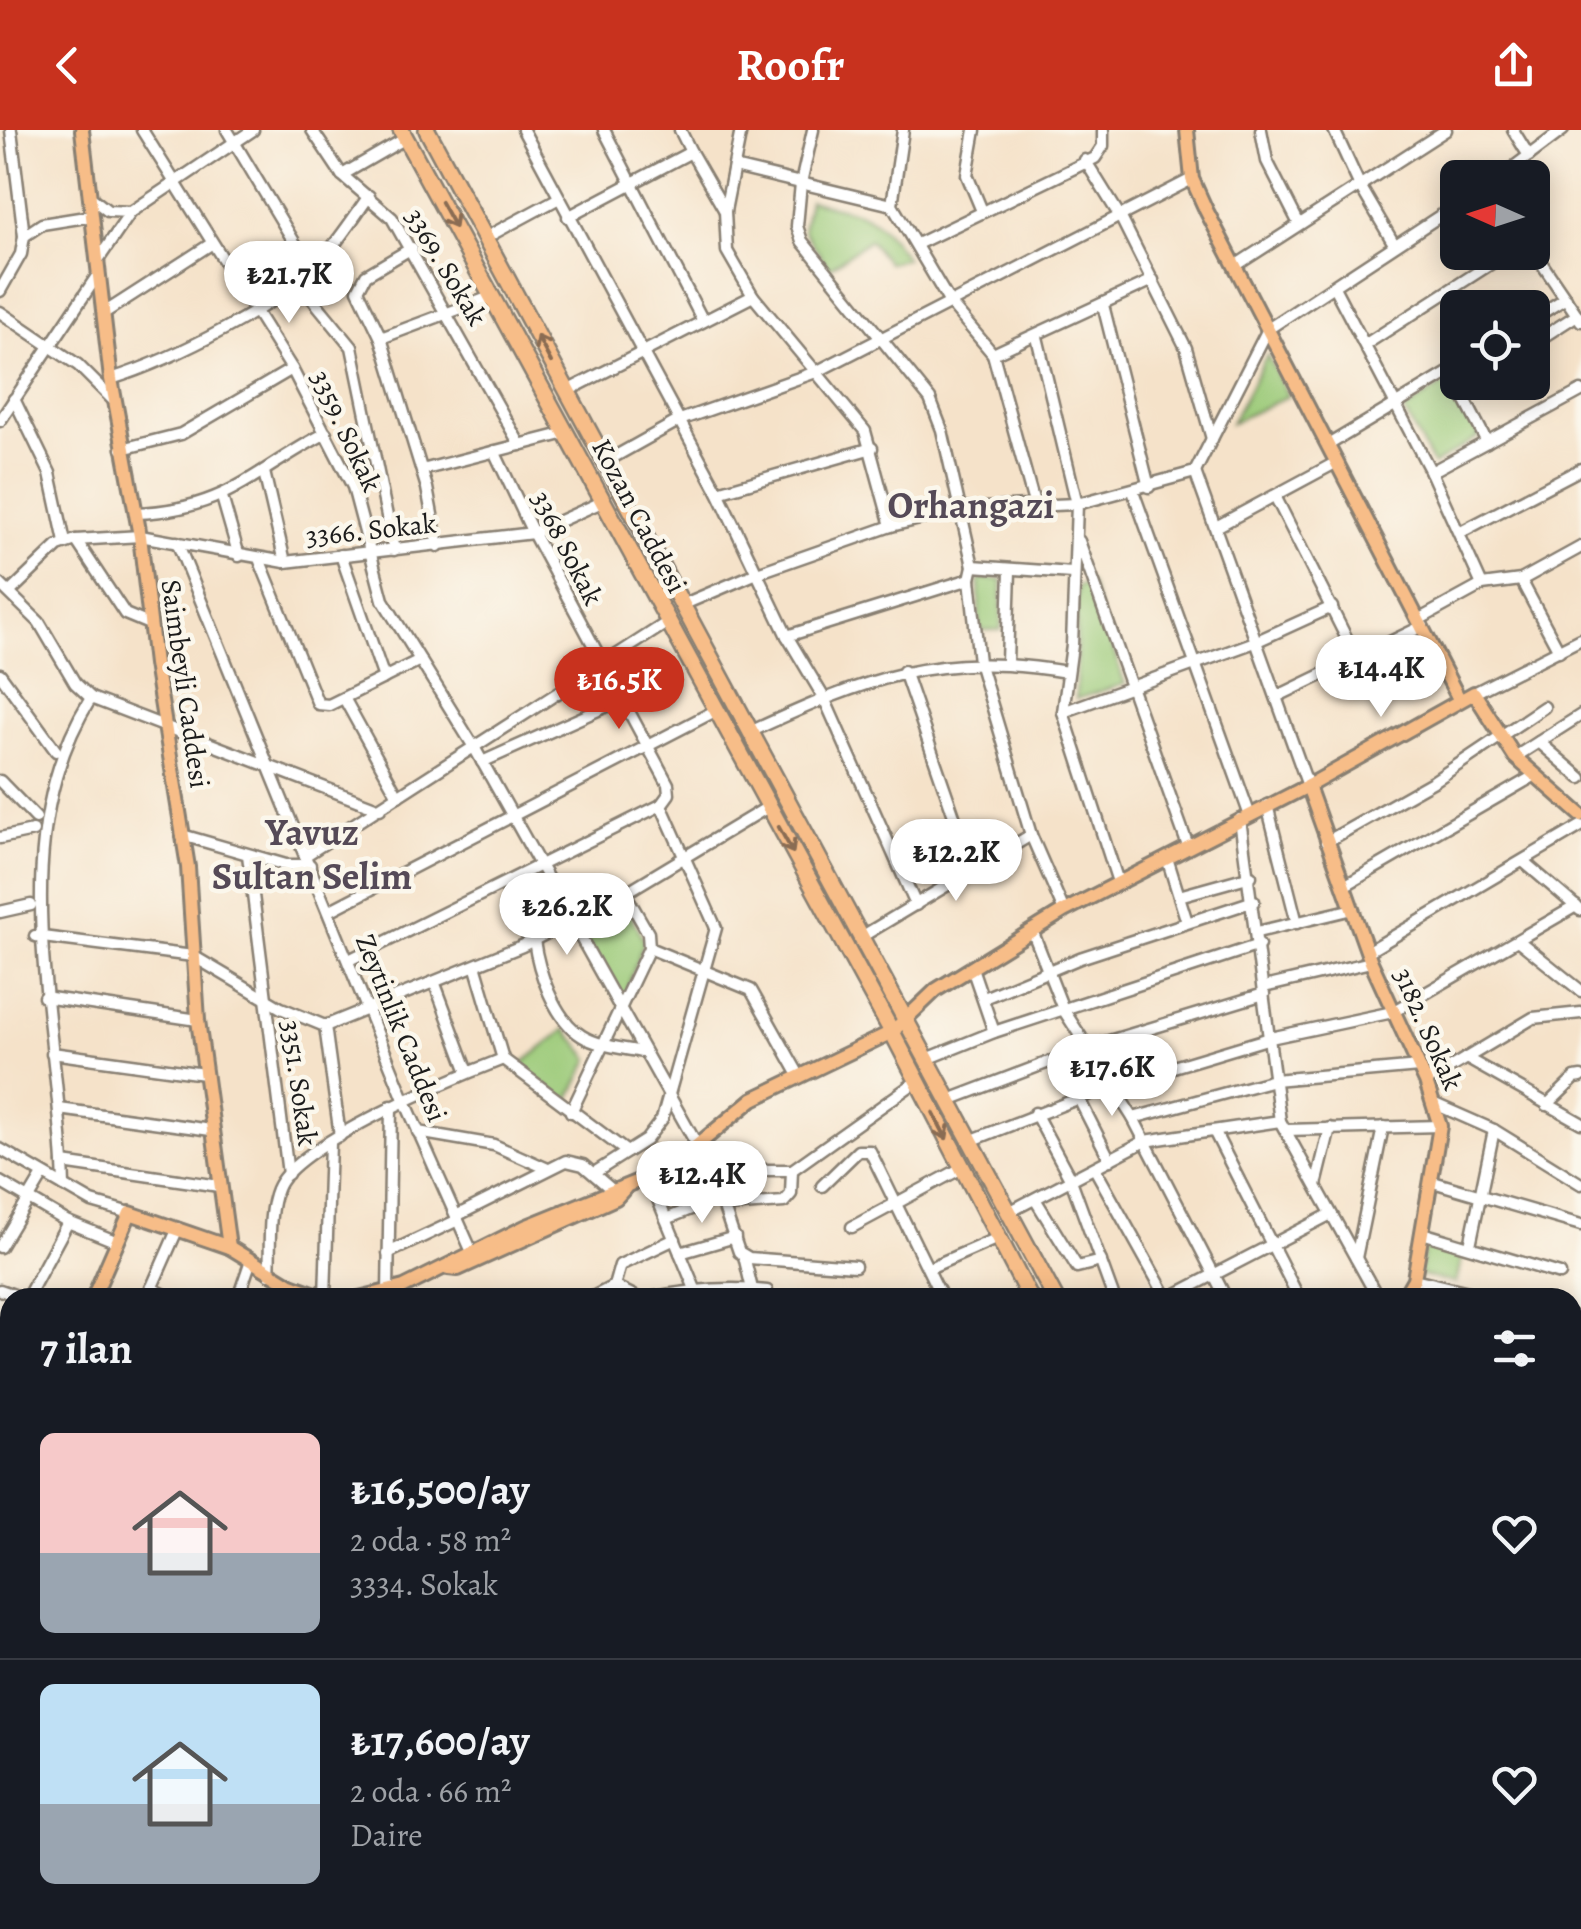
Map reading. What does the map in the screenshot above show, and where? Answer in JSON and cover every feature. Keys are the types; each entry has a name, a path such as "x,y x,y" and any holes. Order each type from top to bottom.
{"highway":[{"name":"Kozan Caddesi","path":"426,130 1050,1288"},
{"name":"Kozan Caddesi","path":"404,134 892,1032 1025,1288"}],"main road":[{"name":"Saimbeyli Caddesi","path":"82,130 111,379 140,536 149,624 182,834 204,1074 229,1247"},
{"path":"1187,130 1192,179 1459,700"},
{"path":"400,1288 610,1190 649,1178 696,1150 753,1099 892,1032 936,990 1064,911 1308,786 1474,693 1515,757 1581,815"},
{"name":"3182. Sokak","path":"1308,786 1370,957 1426,1082 1440,1126 1414,1279 1409,1288"},
{"path":"448,1268 458,1269 581,1214 616,1198 626,1188"},
{"path":"97,1288 130,1212 229,1247 270,1274 304,1288"}],"street":[{"path":"0,291 20,254 24,236 10,130"},
{"name":"3359. Sokak","path":"142,130 292,369 353,487 383,600 474,747 642,1052"},
{"path":"227,130 310,270"},
{"path":"0,421 4,407 52,345 98,266 108,239 131,212 254,130"},
{"name":"3369. Sokak","path":"312,130 342,175 392,218 412,248 520,444"},
{"path":"523,130 718,492 787,636 824,698 916,904"},
{"path":"604,130 703,321"},
{"path":"680,130 724,211"},
{"path":"742,130 724,211 727,251 754,296 848,405 872,448 891,526"},
{"path":"812,130 800,183 797,226 802,240 930,399 962,509 973,566 970,579 979,662 1031,836 1064,911"},
{"path":"892,206 903,130"},
{"path":"976,130 968,176 982,211"},
{"path":"918,244 1095,158 1103,146 1103,130"},
{"path":"1261,130 1268,161 1298,222"},
{"path":"1334,130 1358,184 1394,244"},
{"path":"1235,266 1446,130"},
{"path":"1514,130 1530,156"},
{"path":"1524,160 1564,130"},
{"path":"342,175 404,134"},
{"path":"568,217 691,152"},
{"path":"1085,160 1120,218 1186,348 1212,440"},
{"path":"734,168 892,206 950,302 993,354 1034,502"},
{"path":"605,462 680,420 816,372 1192,179"},
{"path":"90,196 108,212 131,212"},
{"path":"111,379 192,345 297,280 310,270 369,196"},
{"path":"485,238 559,198"},
{"path":"682,606 757,573 891,526 962,509 1034,502 1077,504 1196,472 1268,328 1440,215"},
{"path":"24,236 42,224 92,216"},
{"path":"104,313 212,244"},
{"path":"412,248 366,275 358,290 382,338 422,470 438,546"},
{"path":"1366,344 1481,270"},
{"path":"1547,270 1579,318 1550,334"},
{"path":"297,280 352,347 394,550"},
{"path":"993,354 1037,337 1153,280"},
{"path":"1334,287 1431,472 1482,585"},
{"path":"382,338 492,296"},
{"path":"567,391 754,296"},
{"path":"1550,308 1566,298"},
{"path":"1103,305 1149,487"},
{"path":"0,312 52,345 115,402"},
{"path":"1037,337 1077,504 1072,644 1063,712 1118,882"},
{"path":"122,448 181,434 292,369"},
{"path":"1328,445 1398,407 1440,378"},
{"path":"1431,472 1581,391"},
{"path":"14,398 46,460 70,541 124,614 149,624"},
{"path":"1466,400 1487,442"},
{"path":"136,513 176,512 222,497 326,433"},
{"path":"422,470 566,433"},
{"path":"718,492 872,448"},
{"name":"3368 Sokak","path":"494,452 601,664 668,784 669,794 661,805 716,920 706,972 669,1102"},
{"path":"1216,527 1337,462"},
{"path":"1459,533 1581,469"},
{"path":"264,472 285,562"},
{"path":"1196,472 1308,786"},
{"path":"1133,491 1244,816 1274,1080 1283,1125 1372,1288"},
{"path":"222,497 239,556"},
{"path":"1276,498 1356,657"},
{"name":"3366. Sokak","path":"70,541 140,536 260,561 285,562 533,533 602,502"},
{"path":"1078,538 1188,846"},
{"path":"70,541 5,588 39,622 74,683 91,698 380,809"},
{"name":"Zeytinlik Caddesi","path":"176,542 404,1099 472,1252"},
{"path":"1278,696 1422,623 1482,585 1521,580 1581,547"},
{"path":"341,556 384,678"},
{"path":"260,561 315,701 324,705 344,698 420,660"},
{"path":"973,566 1072,573"},
{"path":"1007,662 1010,571"},
{"path":"787,636 970,579"},
{"path":"1521,580 1559,651"},
{"path":"1063,712 1255,642 1332,606"},
{"path":"182,834 286,866 308,860 398,796 668,622"},
{"path":"1474,693 1577,641 1581,656"},
{"path":"752,731 824,698 904,671 1007,662 1067,672"},
{"path":"904,671 973,871"},
{"path":"0,674 56,751"},
{"path":"64,1186 59,1108 31,905 33,831 56,751 91,698"},
{"path":"344,698 398,796"},
{"path":"482,762 623,699"},
{"path":"1326,842 1434,781 1544,707"},
{"path":"329,911 716,711"},
{"path":"1515,757 1581,714"},
{"path":"1539,742 1581,778"},
{"path":"1344,886 1534,776"},
{"path":"0,781 36,818"},
{"path":"349,960 661,805"},
{"path":"1267,805 1297,923"},
{"path":"35,936 192,956 264,998 325,1026 368,1006 476,968 534,940 626,893 684,854 768,807"},
{"path":"949,1100 1086,1048 1370,957 1581,826"},
{"path":"0,838 33,831"},
{"path":"860,936 1031,836"},
{"name":"3351. Sokak","path":"248,855 288,1174"},
{"path":"1167,858 1187,922"},
{"path":"970,1140 1110,1086 1270,1038 1393,1012 1578,908 1524,862"},
{"path":"1179,896 1250,876"},
{"path":"571,1112 649,948 648,933 626,893"},
{"path":"984,998 1254,900"},
{"path":"0,912 31,905"},
{"path":"1257,932 1353,909"},
{"path":"1032,930 1062,1009 1133,1118 1223,1288"},
{"path":"534,940 544,980 580,1036 642,1052 710,1170 744,1256 752,1288"},
{"path":"1520,942 1581,991"},
{"path":"928,1059 994,1032 1259,945"},
{"path":"649,948 751,990 800,1077"},
{"path":"476,968 503,1059 627,1152"},
{"path":"972,968 994,1032"},
{"path":"434,984 468,1072"},
{"path":"44,996 198,1020"},
{"path":"1426,1082 1533,1018 1581,1013"},
{"path":"325,1026 340,1136"},
{"path":"52,1054 204,1074"},
{"path":"1466,1058 1581,1123"},
{"path":"270,1274 275,1196 288,1174 340,1136 404,1099 503,1059"},
{"path":"1133,1118 1274,1080 1419,1067"},
{"path":"1547,1105 1575,1078 1581,1078"},
{"path":"710,1170 792,1170 917,1081"},
{"path":"1078,1098 1110,1160"},
{"path":"594,1174 653,1134 669,1102"},
{"path":"1435,1104 1494,1130 1581,1184"},
{"path":"388,1288 391,1106"},
{"path":"59,1108 211,1130"},
{"path":"1036,1112 1071,1180 1110,1288"},
{"path":"1009,1212 1145,1141 1283,1125 1440,1126"},
{"path":"1356,1259 1383,1127"},
{"path":"1316,1186 1330,1128"},
{"path":"1470,1245 1494,1130"},
{"path":"1214,1131 1294,1288"},
{"path":"418,1132 494,1145 548,1169"},
{"path":"326,1288 330,1143"},
{"path":"822,1186 865,1148 874,1155 938,1288"},
{"path":"0,1150 98,1205 130,1212"},
{"path":"388,1253 548,1169 572,1161 594,1174 610,1190"},
{"path":"63,1163 219,1186"},
{"path":"852,1227 962,1168"},
{"path":"1095,1168 1162,1288"},
{"path":"666,1219 724,1201 784,1202 791,1194 792,1170"},
{"path":"0,1247 44,1175"},
{"path":"649,1178 695,1288"},
{"path":"0,1182 68,1222 116,1240"},
{"path":"1432,1182 1581,1226"},
{"path":"1035,1199 1072,1263 1084,1268 1101,1261"},
{"path":"1189,1288 1331,1214"},
{"path":"31,1288 68,1222"},
{"path":"151,1288 178,1228"},
{"path":"1422,1233 1560,1274"},
{"path":"680,1252 736,1237"},
{"path":"929,1268 998,1238"},
{"path":"610,1288 620,1265 674,1240"},
{"path":"744,1256 855,1266"},
{"path":"241,1288 250,1263"},
{"path":"1414,1279 1452,1288"},
{"path":"614,1286 618,1288"}],"green space":[{"path":"809,200 865,216 885,231 906,258 888,263 869,240 829,268 803,230"},
{"path":"1267,355 1288,396 1231,423"},
{"path":"1440,387 1440,400 1458,400 1480,436 1433,465 1404,411"},
{"path":"979,579 1002,579 1001,630 979,630"},
{"path":"1090,582 1125,684 1076,699 1077,587"},
{"path":"617,908 630,914 644,941 621,1006 581,930"},
{"path":"566,1029 590,1059 568,1102 519,1066"},
{"path":"1426,1240 1463,1252 1456,1283 1419,1275"}],"district":[{"name":"Orhangazi","path":"971,505"},
{"name":"Yavuz Sultan Selim","path":"312,854"}]}
